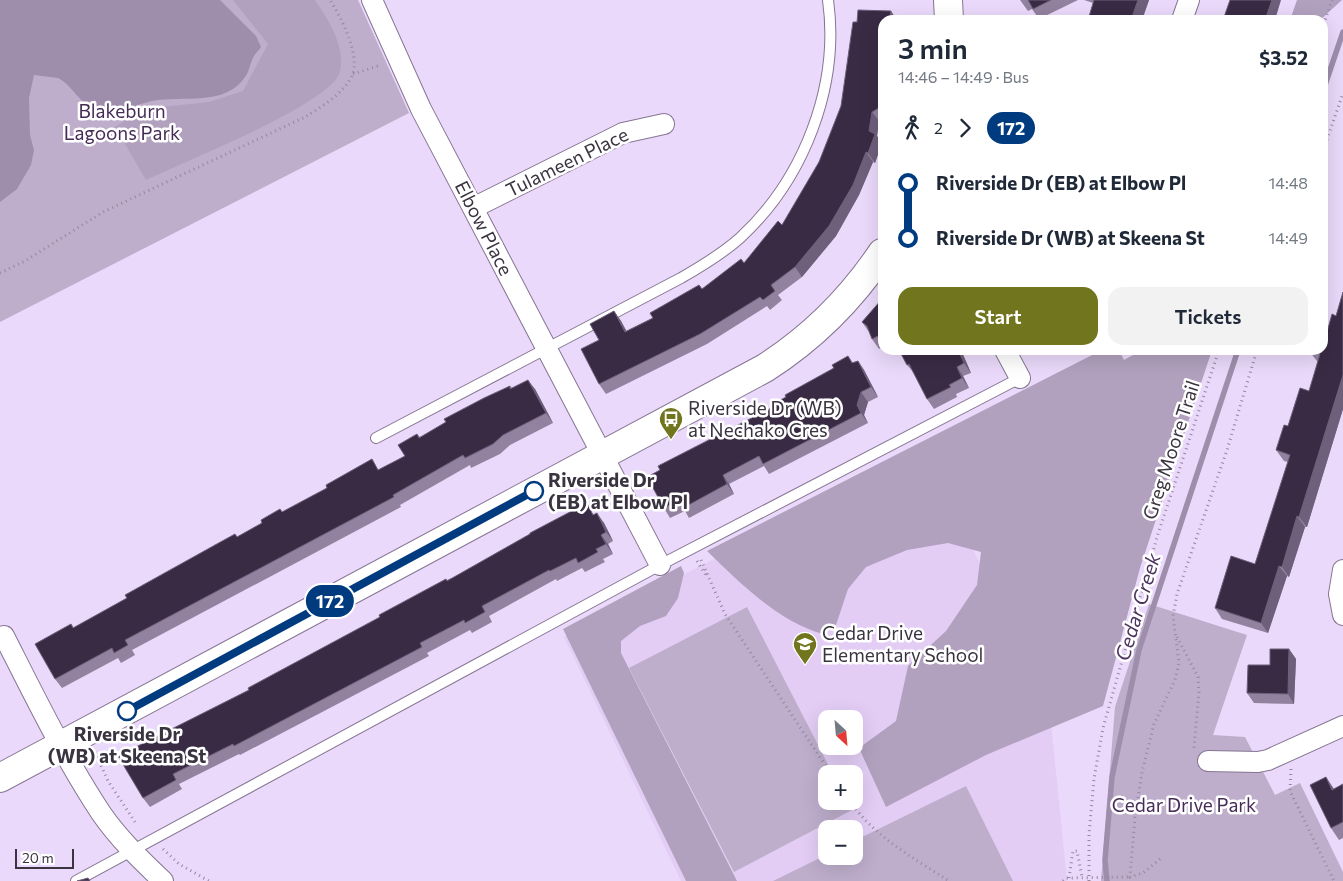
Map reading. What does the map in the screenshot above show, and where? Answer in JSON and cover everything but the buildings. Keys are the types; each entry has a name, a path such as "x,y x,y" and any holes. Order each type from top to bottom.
{"street":[{"name":"Elbow Place","path":"372,0 421,108 660,565"},
{"path":"948,0 949,15"},
{"path":"1184,15 1189,0"},
{"name":"Tulameen Place","path":"474,208 623,133 664,124"},
{"path":"0,778 61,747 602,454 755,374 786,354 829,318 862,281 878,259"},
{"path":"1008,355 1020,378"},
{"path":"1343,570 1339,594 1343,615"},
{"path":"4,636 61,747 102,814 132,851 162,881"},
{"path":"1201,755 1258,762 1285,754 1343,726"}],"lane":[{"path":"376,438 706,263 738,239 762,214 791,173 805,148 816,120 828,59 828,0"},
{"path":"76,881 660,565 1020,378"}],"path":[{"path":"330,0 341,19 350,42 353,74"},
{"path":"1327,15 1332,0"},
{"path":"0,273 25,261 103,212 305,117 338,93 353,74 398,57"},
{"path":"1328,137 1343,93"},
{"name":"Greg Moore Trail","path":"1089,879 1089,834 1094,779 1107,710 1158,534 1216,355"},
{"path":"1128,877 1142,772 1154,724 1175,680 1179,663 1173,616 1177,594 1230,442 1256,355"},
{"path":"695,548 725,614 825,765"},
{"path":"697,560 708,578"},
{"path":"1175,634 1198,677 1201,755"},
{"path":"1285,754 1292,769 1290,791 1334,881"},
{"path":"856,810 881,834 949,881"},
{"path":"1069,878 1073,851 1077,851 1082,877"},
{"path":"1063,881 1069,878 1082,877 1089,879 1095,877 1128,877 1143,873 1160,859"}],"shaded area":[{"path":"0,0 220,0 256,36 261,47 253,58 245,77 237,86 226,93 203,98 164,99 116,111 93,108 58,78 34,75 29,98 30,135 34,150 31,165 17,189 0,202"},
{"path":"233,0 315,0 331,25 339,45 341,65 339,74 329,87 282,117 146,180 115,127 143,109 209,102 243,91 268,44"},
{"path":"1297,0 1342,0 1326,15 1292,15"},
{"path":"1092,355 1122,355 1124,360 1133,355 1210,355 1140,568 1103,706 986,755 886,807 862,755 863,745 896,721 908,666 946,631 977,585 981,552 948,543 907,550 866,567 848,589 836,625 823,634 806,628 775,611 733,576 707,551"},
{"name":"Cedar Drive Elementary School","path":"921,451 1048,693 1067,881 681,881 564,637"},
{"path":"681,566 684,573 678,598 666,616 640,626 621,641 621,653 737,881 686,881 563,629"}],"green space":[{"name":"Blakeburn Lagoons Park","path":"0,0 358,0 409,113 0,322"},
{"name":"Cedar Drive Park","path":"1149,604 1247,635 1213,735 1245,737 1275,795 1300,783 1343,872 1343,881 1101,881 1115,707"},
{"path":"747,607 818,745 818,755 823,755 828,765 818,765 818,810 852,810 833,820 818,820 818,828 734,872 629,668"},
{"path":"966,786 1013,881 773,881 818,859 818,865 863,865 863,837"}],"waterway":[{"name":"Cedar Creek","path":"1328,76 1343,32"},
{"name":"Cedar Creek","path":"1107,881 1105,860 1112,777 1139,650 1236,355"}],"bus line":[{"name":"172","path":"127,711 534,491"}],"place":[{"name":"Riverside Dr (WB) at Nechako Cres","path":"671,440"},
{"name":"Riverside Dr (EB) at Elbow Pl","path":"534,491"},
{"name":"Cedar Drive Elementary School","path":"805,665"},
{"name":"Riverside Dr (WB) at Skeena St","path":"127,711"}]}
